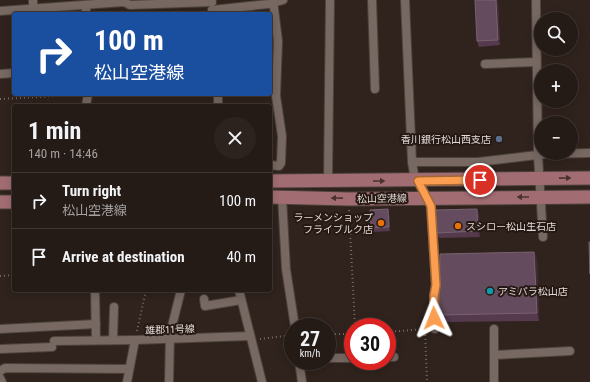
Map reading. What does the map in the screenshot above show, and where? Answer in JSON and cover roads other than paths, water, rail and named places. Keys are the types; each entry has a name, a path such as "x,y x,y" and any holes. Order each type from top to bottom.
{"main road":[{"name":"松山空港線","path":"272,181 418,181 590,178"},
{"path":"0,184 12,183"},
{"name":"松山空港線","path":"276,197 348,199 542,196 590,197"},
{"path":"0,202 12,202"}],"street":[{"path":"29,11 33,0"},
{"path":"0,11 29,11 124,1 130,5 212,6 283,0"},
{"path":"328,180 330,0"},
{"path":"372,0 375,88"},
{"path":"405,0 412,162 414,174 431,206 436,285 434,296 435,329"},
{"path":"536,0 537,116"},
{"path":"272,165 279,166 282,156 282,136 277,103 278,41 273,2"},
{"path":"485,64 536,62"},
{"path":"0,74 12,73"},
{"path":"578,154 590,153"},
{"path":"412,162 478,162 534,156"},
{"path":"539,160 542,196 543,237"},
{"path":"276,197 294,318"},
{"path":"95,292 96,340"},
{"path":"169,382 170,339 181,292"},
{"path":"240,292 262,382"},
{"path":"204,298 205,306 242,300"},
{"path":"113,340 114,307"},
{"path":"0,329 96,324"},
{"path":"494,329 494,382"},
{"name":"雄郡11号線","path":"127,382 135,340 250,338"},
{"path":"0,349 96,340 135,340"},
{"path":"44,357 50,345"},
{"path":"494,355 570,351"},
{"path":"0,371 6,368 130,369"},
{"path":"300,370 302,382"},
{"path":"0,378 2,382"}],"place":[{"name":"香川銀行松山西支店","path":"499,139"},
{"name":"ラーメンショップ フライブルク店","path":"381,223"},
{"name":"スシロー松山生石店","path":"458,226"},
{"name":"アミパラ松山店","path":"490,291"}]}
